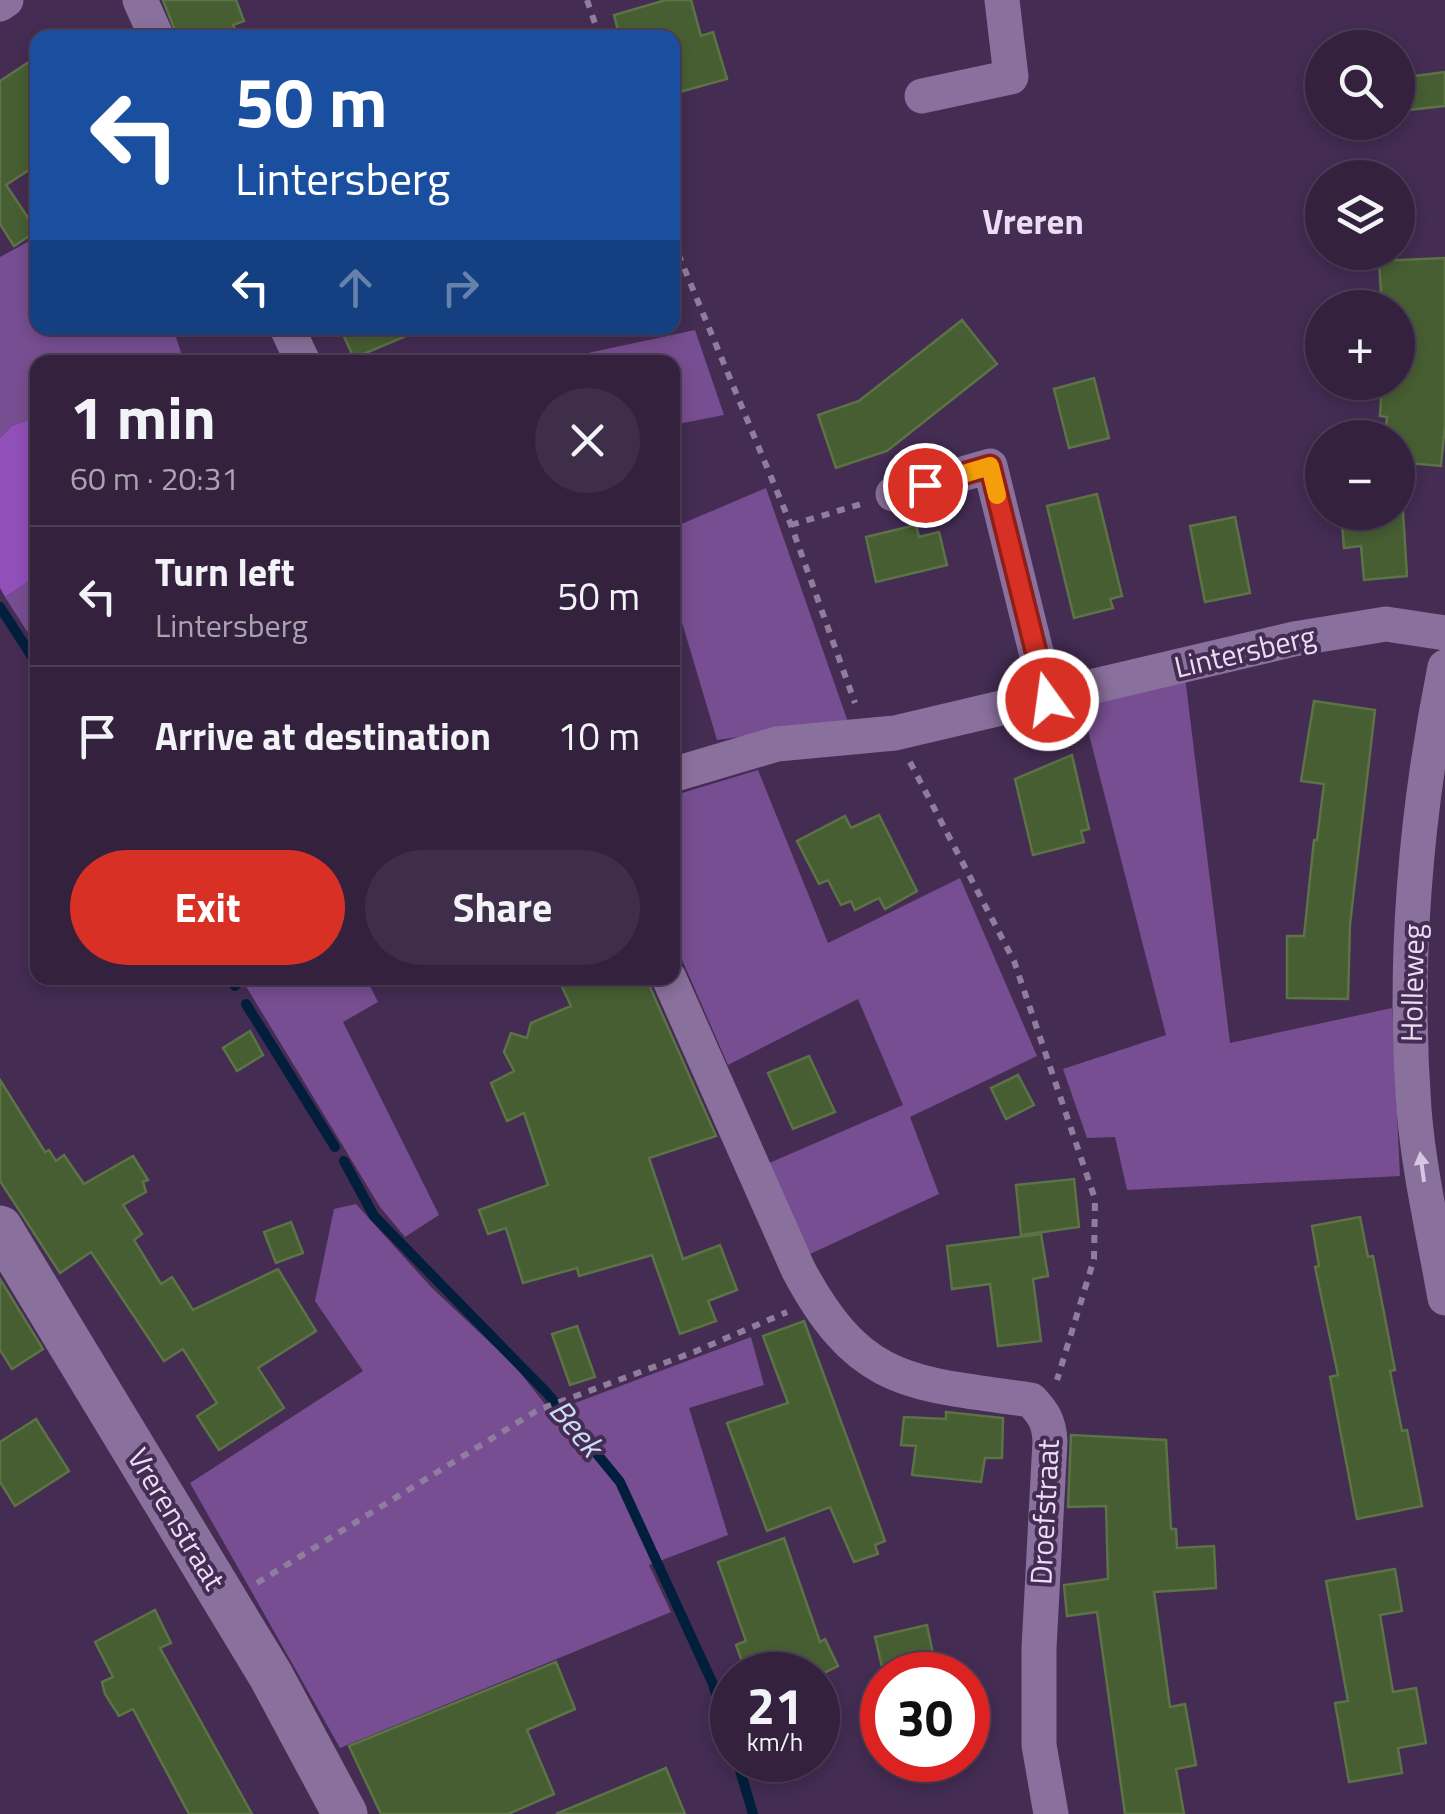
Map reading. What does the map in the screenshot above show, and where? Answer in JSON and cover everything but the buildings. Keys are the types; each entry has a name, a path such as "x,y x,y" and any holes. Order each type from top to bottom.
{"street":[{"path":"140,0 153,30"},
{"path":"922,96 1010,77 1002,0"},
{"path":"893,494 990,466 1048,700"},
{"name":"Lintersberg","path":"680,773 777,744 884,733 1048,700 1294,639 1386,624 1445,633"},
{"name":"Holleweg","path":"1445,667 1433,728 1432,833 1409,1011 1414,1111 1445,1298"},
{"name":"Droefstraat","path":"672,985 814,1300 843,1340 868,1360 905,1380 1031,1400 1050,1425 1038,1745 1050,1814"},
{"name":"Vrerenstraat","path":"1,1232 271,1676 345,1814"}],"path":[{"path":"586,0 597,30"},
{"path":"680,258 790,524 856,707 884,733 1014,961 1095,1199 1094,1260 1068,1351 1044,1414"},
{"path":"790,524 893,494"},
{"path":"226,1602 538,1410 694,1352 814,1300"}],"shaded area":[{"path":"30,241 30,335 175,335 182,355 30,355 30,420 13,425 0,438 0,257"},
{"path":"695,330 724,415 680,424 680,355 579,355 680,335"},
{"path":"30,420 30,581 5,597 0,588 0,438 13,425"},
{"path":"766,488 848,722 717,740 680,616 680,525"},
{"path":"30,581 30,636 5,597"},
{"path":"1185,677 1230,1043 1392,1008 1400,1176 1127,1190 1115,1137 1087,1138 1063,1069 1166,1035 1082,707"},
{"path":"758,770 828,943 960,878 1037,1056 910,1117 939,1194 808,1255 767,1164 903,1105 858,999 728,1065 680,955 680,794"},
{"path":"245,985 370,985 378,1002 343,1022 439,1215 405,1237 380,1207"},
{"path":"356,1204 432,1288 515,1366 551,1412 751,1337 764,1385 689,1408 728,1535 649,1565 671,1612 340,1748 190,1483 363,1371 315,1301 334,1209"}],"waterway":[{"name":"Beek","path":"0,607 30,654"},
{"name":"Beek","path":"246,1004 335,1147"},
{"name":"Beek","path":"344,1161 374,1216 547,1393 620,1482 710,1677"},
{"name":"Beek","path":"744,1782 753,1814"}],"slow traffic":[{"path":"960,475 990,466 997,495"}],"district":[{"name":"Vreren","path":"1033,222"}],"route":[{"path":"925,485 990,466 1048,700"}]}
